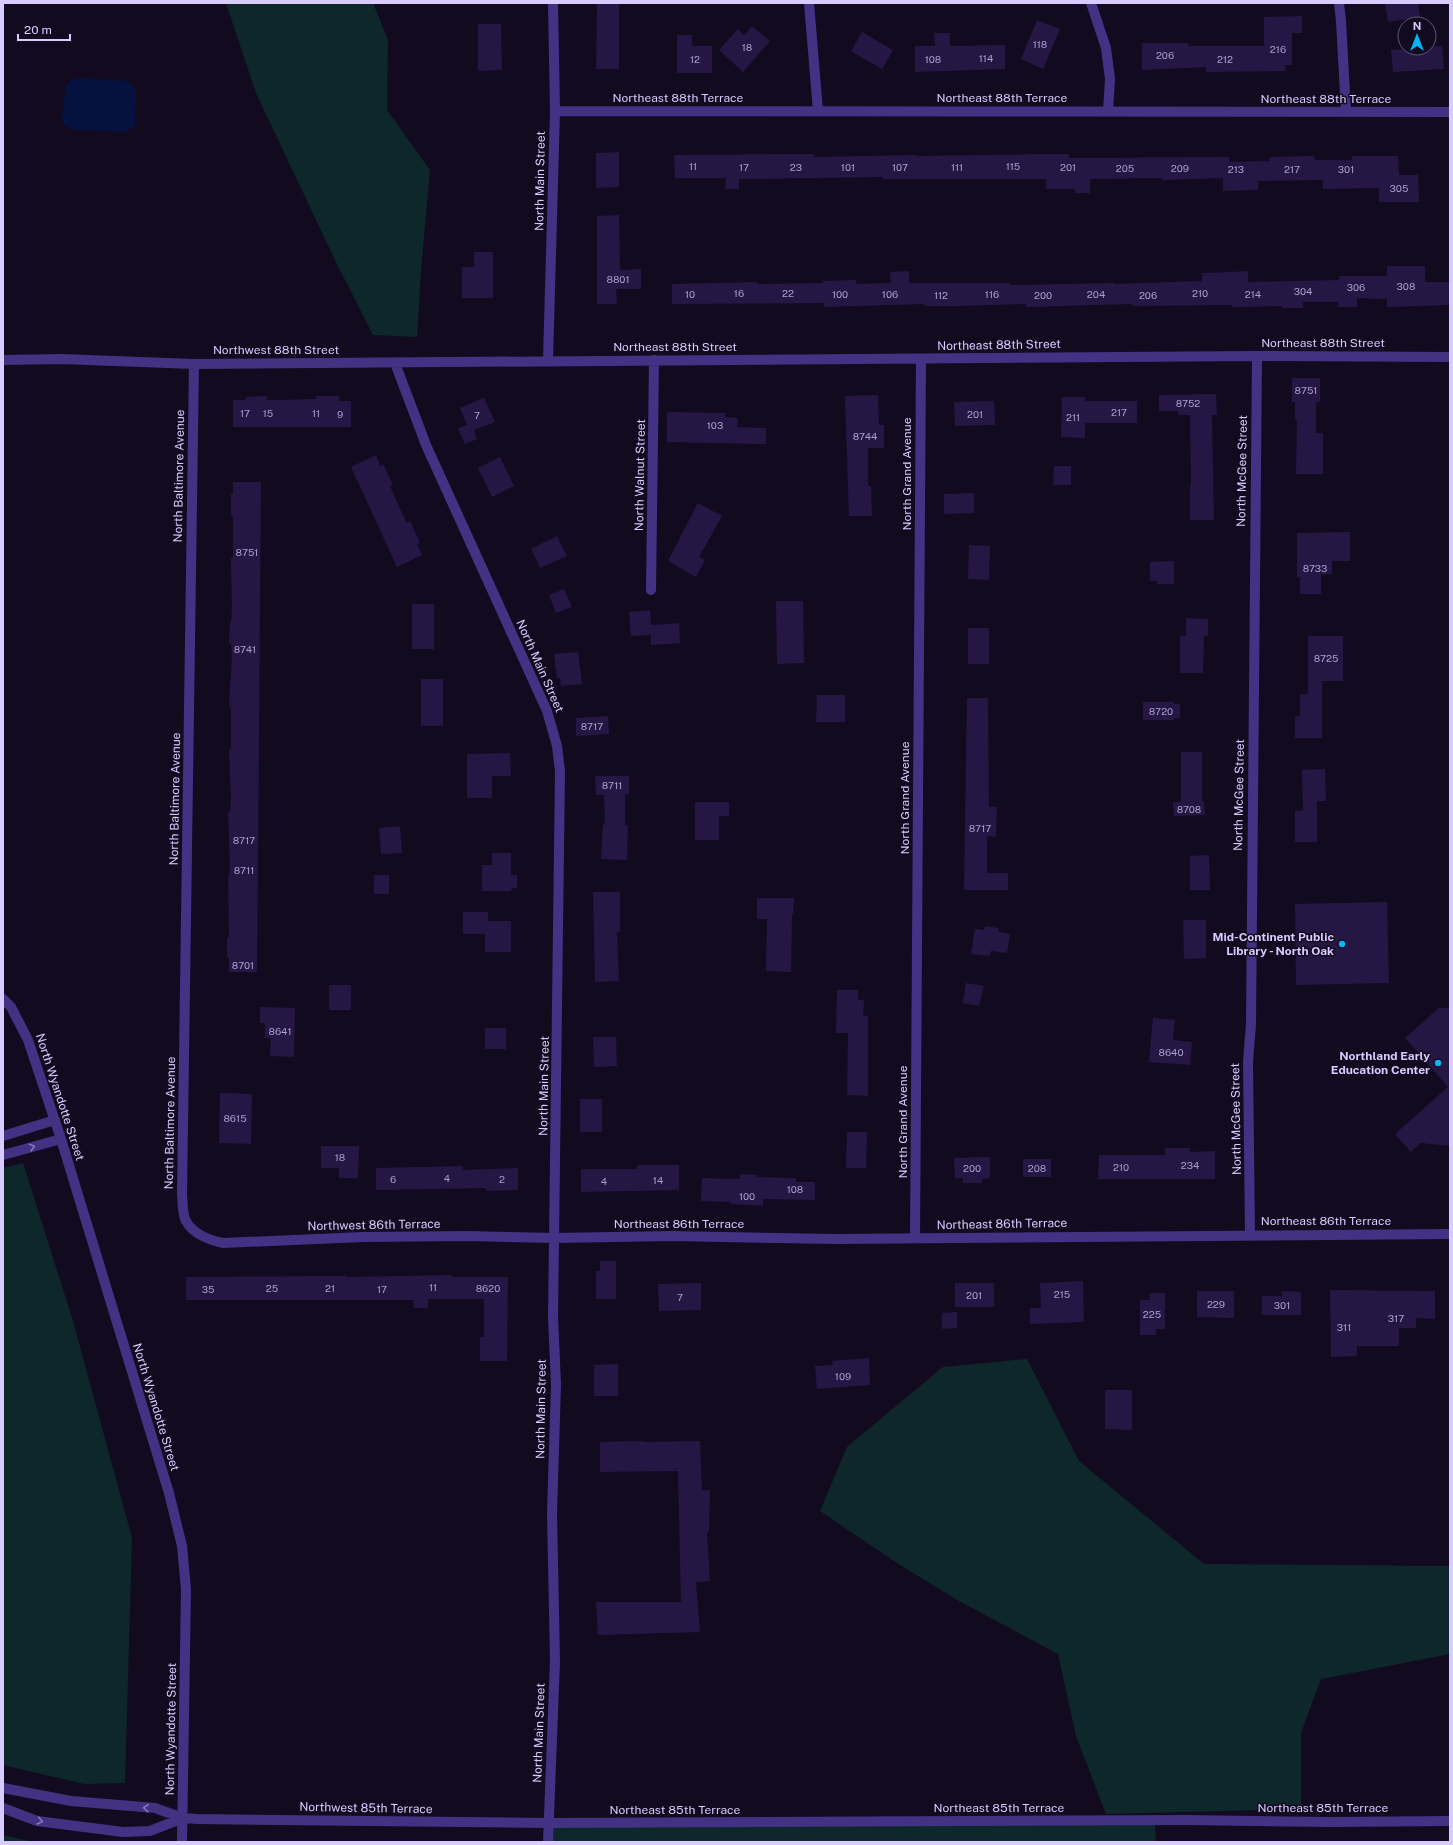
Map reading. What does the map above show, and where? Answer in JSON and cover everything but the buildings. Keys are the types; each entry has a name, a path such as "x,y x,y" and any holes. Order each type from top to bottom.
{"street":[{"name":"North Main Street","path":"548,360 555,111 553,3"},
{"path":"809,3 818,111"},
{"path":"1092,3 1106,48 1110,79 1108,112"},
{"path":"1339,3 1346,112"},
{"name":"Northeast 88th Terrace","path":"555,111 1450,112"},
{"name":"Northeast 88th Street","path":"548,360 1257,356 1450,357"},
{"name":"North McGee Street","path":"1250,1234 1248,1062 1251,1024 1257,356"},
{"name":"Northwest 88th Street","path":"3,360 61,359 194,364 395,363 548,360"},
{"name":"North Grand Avenue","path":"915,1238 921,359"},
{"name":"North Walnut Street","path":"651,590 654,360"},
{"name":"North Main Street","path":"395,363 426,445 548,711 557,746 560,772 553,1317 556,1386 552,1513 555,1661 548,1842"},
{"name":"North Baltimore Avenue","path":"194,364 182,1195 186,1220 196,1232"},
{"name":"North Wyandotte Street","path":"3,999 11,1007 28,1040 55,1120 169,1493 182,1546 186,1589 182,1842"},
{"path":"3,1136 55,1120"},
{"path":"3,1155 61,1139"},
{"name":"Northwest 86th Terrace","path":"196,1232 209,1240 223,1243 393,1237 467,1236 555,1238"},
{"name":"Northeast 86th Terrace","path":"555,1238 670,1236 836,1239 1250,1234 1450,1234"},
{"path":"3,1788 71,1801 155,1808 183,1818"},
{"path":"3,1808 38,1821 123,1832 150,1831 183,1818"},
{"name":"Northwest 85th Terrace","path":"183,1818 549,1823"},
{"name":"Northeast 85th Terrace","path":"549,1823 1179,1820 1332,1822 1450,1821"}],"green space":[{"path":"226,3 373,3 388,40 387,110 430,170 421,270 417,337 373,335 334,258 256,93"},
{"path":"23,1163 73,1321 132,1538 125,1783 84,1784 3,1765 3,1168"},
{"path":"1027,1359 1079,1461 1204,1564 1450,1566 1450,1654 1321,1679 1301,1733 1301,1809 1106,1814 1076,1736 1058,1654 959,1601 897,1563 820,1511 847,1447 943,1367"},
{"path":"1155,1821 1156,1842 548,1842 549,1823"},
{"path":"3,1835 34,1842 3,1842"}],"shaded area":[{"path":"80,78 127,81 136,89 135,125 126,132 70,129 64,125 62,119 66,85 71,80"}],"place":[{"name":"Mid-Continent Public Library - North Oak","path":"1342,944"},
{"name":"Northland Early Education Center","path":"1438,1063"}]}
